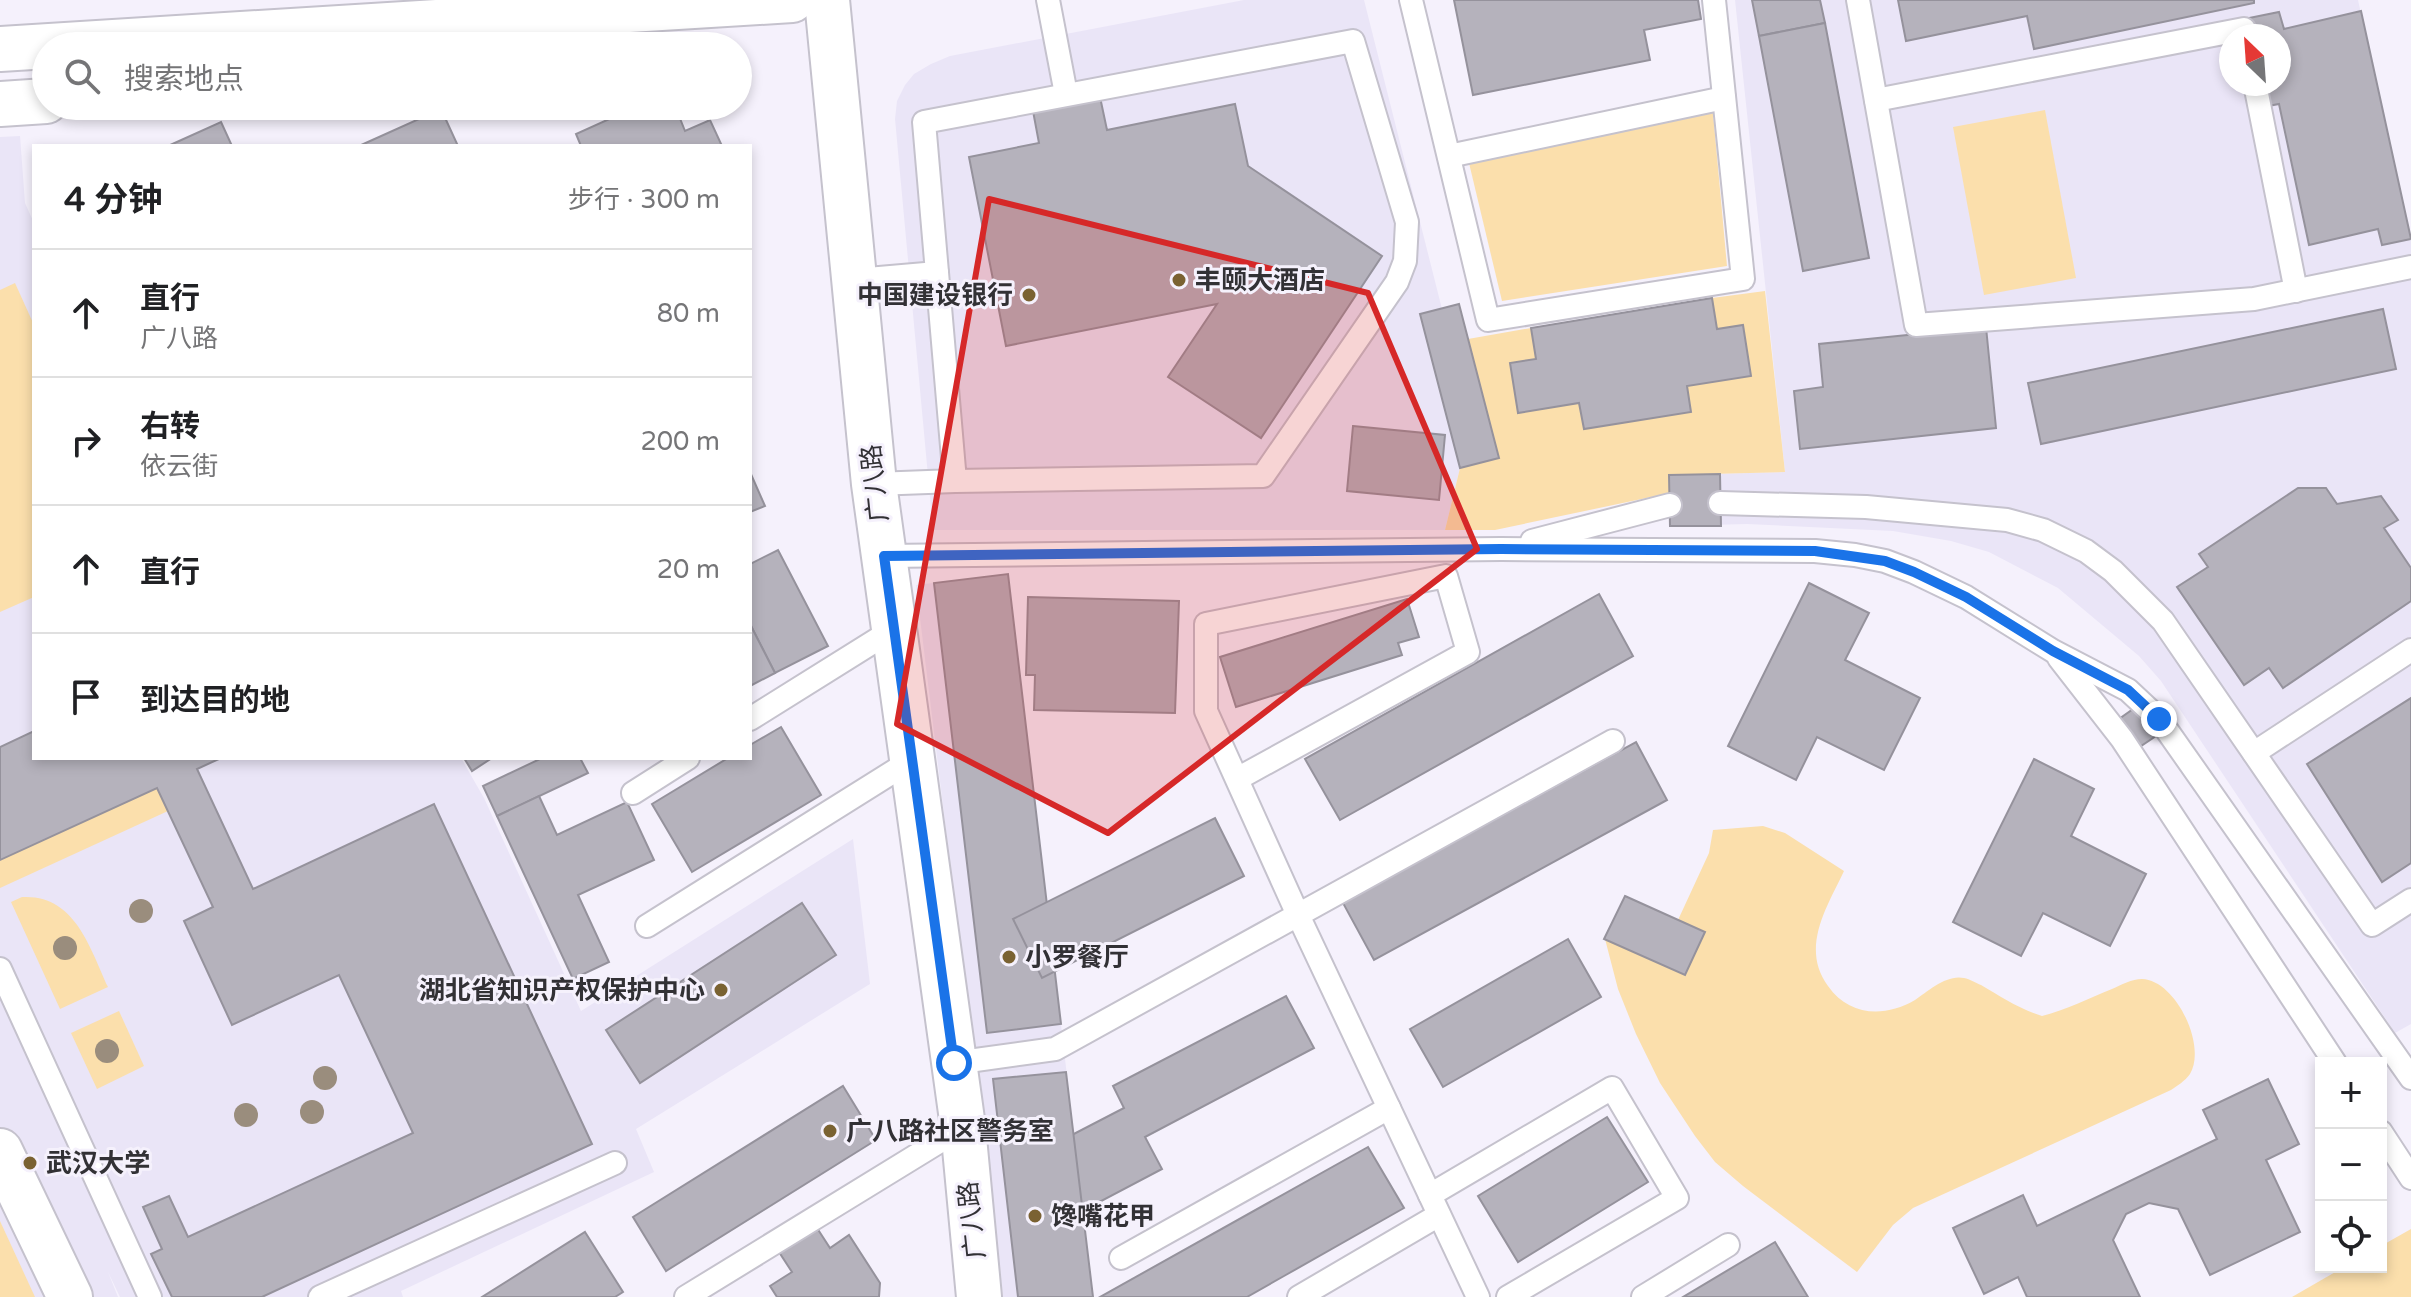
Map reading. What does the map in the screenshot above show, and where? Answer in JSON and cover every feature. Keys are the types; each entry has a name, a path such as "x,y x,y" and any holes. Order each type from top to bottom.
{"street":[{"path":"276,32 792,0"},
{"name":"广八路","path":"827,0 874,484 963,1127 979,1297"},
{"path":"486,32 553,15"},
{"path":"0,49 32,47"},
{"path":"0,104 32,102"},
{"path":"0,1151 70,1297"}],"lane":[{"path":"1048,0 1066,94"},
{"path":"1411,0 1488,320 1743,279 1714,0"},
{"path":"1858,0 1916,325 2254,299 2411,267"},
{"path":"1876,100 2219,34"},
{"path":"874,484 1263,476 1397,282 1405,261 1407,222 1353,41 924,122 955,481"},
{"path":"2257,96 2296,291"},
{"path":"1449,156 1724,98"},
{"path":"856,280 937,273"},
{"path":"1720,503 1866,507 2007,520 2043,530 2086,551 2113,571 2163,621 2372,925 2411,900"},
{"path":"1501,549 1670,505"},
{"path":"884,556 1501,549 1815,551 1885,561 1966,597 2053,651 2128,690 2159,719 2411,1078"},
{"path":"1237,779 1468,652 1446,576 1206,624 1206,711 1298,915 1478,1297"},
{"path":"752,718 894,629"},
{"path":"2254,753 2411,650"},
{"path":"2053,651 2122,739 2331,1057"},
{"path":"954,1063 1055,1049 1613,741"},
{"path":"633,793 685,760"},
{"path":"647,926 912,760"},
{"path":"0,969 150,1297"},
{"path":"1299,1297 1612,1088 1677,1198 1508,1297"},
{"path":"1121,1258 1389,1108"},
{"path":"686,1297 963,1127"},
{"path":"2387,1141 2411,1178"},
{"path":"320,1297 615,1163"},
{"path":"1643,1297 1728,1245"}],"highlighted area":[{"path":"989,199 1368,293 1477,549 1108,833 897,724"}],"shaded area":[{"path":"1244,0 1364,0 1442,309 1420,315 1460,468 1445,530 933,530 895,119 897,101 905,85 914,74 950,56"},
{"path":"1735,0 2358,0 2411,241 2411,1024 2395,1033 2161,681 2139,656 2058,588 1989,552 1951,541 1893,531 1747,524 1670,526 1669,475 1785,472"},
{"path":"2045,110 2076,278 1984,295 1953,127"},
{"path":"1713,113 1727,266 1502,301 1469,163"},
{"path":"20,136 25,203 32,219 32,760 462,760 484,798 581,1011 853,839 870,984 636,1129 654,1172 401,1291 403,1297 120,1297 108,1272 118,1297 0,1297 0,137"},
{"path":"15,283 32,321 32,598 0,612 0,290"},
{"path":"1765,291 1785,472 1670,475 1670,493 1495,530 1445,530 1460,468 1499,457 1468,339 1531,328 1536,359 1510,363 1518,413 1579,403 1584,429 1691,412 1687,386 1751,376 1717,329 1712,298"},
{"path":"1008,574 1093,1297 1003,1297 916,585"},
{"path":"157,788 168,811 0,888 0,860"},
{"path":"1763,826 1785,833 1844,871 1819,928 1816,957 1828,986 1846,1003 1868,1011 1891,1010 1915,1000 1944,981 1958,977 1971,980 2042,1016 2142,979 2155,982 2166,990 2185,1016 2194,1047 2190,1074 2171,1090 1913,1208 1893,1225 1857,1272 1743,1186 1715,1162 1695,1136 1660,1083 1636,1034 1618,989 1605,939 1685,975 1705,932 1678,920 1709,853 1713,830"},
{"path":"22,897 40,898 68,914 87,941 108,987 60,1009 11,902"},
{"path":"119,1011 144,1066 97,1089 71,1033"},
{"path":"0,1221 35,1297 0,1297"},
{"path":"2411,1229 2411,1297 2292,1297 2334,1273 2387,1273 2387,1243"}],"building":[{"path":"1454,0 1698,0 1701,19 1644,30 1650,60 1473,95"},
{"path":"1752,0 1820,0 1825,23 1759,36"},
{"path":"1898,0 2254,0 2254,3 2034,49 2027,16 1906,41"},
{"path":"2361,11 2411,239 2382,245 2378,229 2309,245 2279,104 2268,106 2266,96 2291,96 2291,27"},
{"path":"2279,12 2283,24 2250,24 2249,18"},
{"path":"1825,23 1869,258 1803,271 1759,36"},
{"name":"丰颐大酒店","path":"1100,97 1107,130 1235,104 1248,166 1382,256 1261,438 1168,377 1217,304 1006,346 969,157 1039,143 1033,111"},
{"path":"417,120 446,120 457,144 363,144"},
{"path":"607,120 681,120 685,131 710,120 721,144 580,144 576,134"},
{"path":"221,122 231,144 172,144"},
{"path":"1712,298 1717,329 1743,325 1751,376 1687,386 1691,412 1584,429 1579,403 1518,413 1510,363 1536,359 1531,328"},
{"path":"1459,304 1499,458 1460,468 1420,314"},
{"path":"2383,309 2396,369 2041,444 2028,383"},
{"path":"1986,327 1996,428 1800,449 1794,391 1823,387 1819,344"},
{"path":"1353,426 1445,435 1439,500 1347,491"},
{"path":"1720,474 1721,526 1670,526 1669,475"},
{"path":"752,477 765,506 752,511"},
{"path":"2298,488 2326,488 2337,504 2381,496 2398,520 2384,528 2411,568 2411,601 2283,688 2269,668 2244,685 2177,587 2208,567 2199,554"},
{"path":"778,550 828,646 775,673 752,628 752,563"},
{"path":"1008,574 1061,1024 987,1033 934,583"},
{"path":"1809,583 1869,613 1845,660 1920,698 1884,770 1817,737 1796,780 1728,746"},
{"path":"1599,594 1633,656 1340,820 1305,759"},
{"path":"1028,597 1179,601 1175,713 1034,710 1035,675 1026,675"},
{"path":"1407,599 1419,637 1398,643 1402,655 1236,707 1220,657"},
{"path":"752,628 775,673 752,685"},
{"path":"2411,698 2411,863 2382,882 2307,764"},
{"path":"2136,707 2156,736 2138,748 2119,719"},
{"path":"781,727 821,795 692,872 652,804 725,760 752,760 752,744"},
{"path":"32,732 32,760 217,760 197,769 253,889 434,804 592,1144 262,1297 172,1297 151,1254 162,1249 143,1207 169,1196 188,1237 413,1133 339,975 232,1025 184,921 213,907 157,788 0,860 0,747"},
{"path":"1636,742 1667,800 1374,960 1343,903"},
{"path":"2034,759 2094,789 2071,836 2146,874 2110,946 2043,913 2021,956 1953,922"},
{"path":"465,760 489,760 472,771"},
{"path":"538,760 581,760 588,773 497,816 483,786"},
{"path":"539,796 557,835 627,802 654,860 578,895 609,962 573,979 497,816"},
{"path":"1215,818 1244,876 1042,978 1013,919"},
{"path":"1625,896 1705,932 1685,975 1604,939"},
{"path":"802,903 836,955 640,1083 606,1030"},
{"path":"1568,939 1601,997 1443,1087 1410,1029"},
{"path":"1286,996 1314,1048 1145,1137 1162,1169 1073,1216 1039,1152 1124,1108 1113,1086"},
{"path":"1066,1072 1093,1297 1018,1297 993,1079"},
{"path":"2268,1079 2299,1144 2266,1160 2300,1232 2210,1275 2178,1209 2149,1203 2126,1214 2113,1240 2140,1297 2027,1297 2018,1277 1984,1294 1953,1228 2023,1195 2037,1226 2217,1139 2203,1110"},
{"path":"843,1086 876,1140 666,1271 633,1217"},
{"path":"1607,1117 1648,1182 1518,1262 1478,1196"},
{"path":"1368,1147 1404,1208 1247,1297 1100,1297"},
{"path":"817,1228 830,1248 849,1235 880,1283 879,1297 777,1297 770,1286 792,1272 779,1252"},
{"path":"585,1232 623,1292 615,1297 482,1297"},
{"path":"1775,1242 1808,1297 1683,1297"}],"place":[{"name":"丰颐大酒店","path":"1179,280"},
{"name":"中国建设银行","path":"1029,295"},
{"name":"小罗餐厅","path":"1009,957"},
{"name":"湖北省知识产权保护中心","path":"721,990"},
{"name":"广八路社区警务室","path":"830,1131"},
{"name":"武汉大学","path":"30,1163"},
{"name":"馋嘴花甲","path":"1035,1216"}],"route":[{"path":"954,1063 884,556 1501,549 1815,551 1855,555 1885,561 1966,597 2053,651 2128,690 2159,719"}]}
